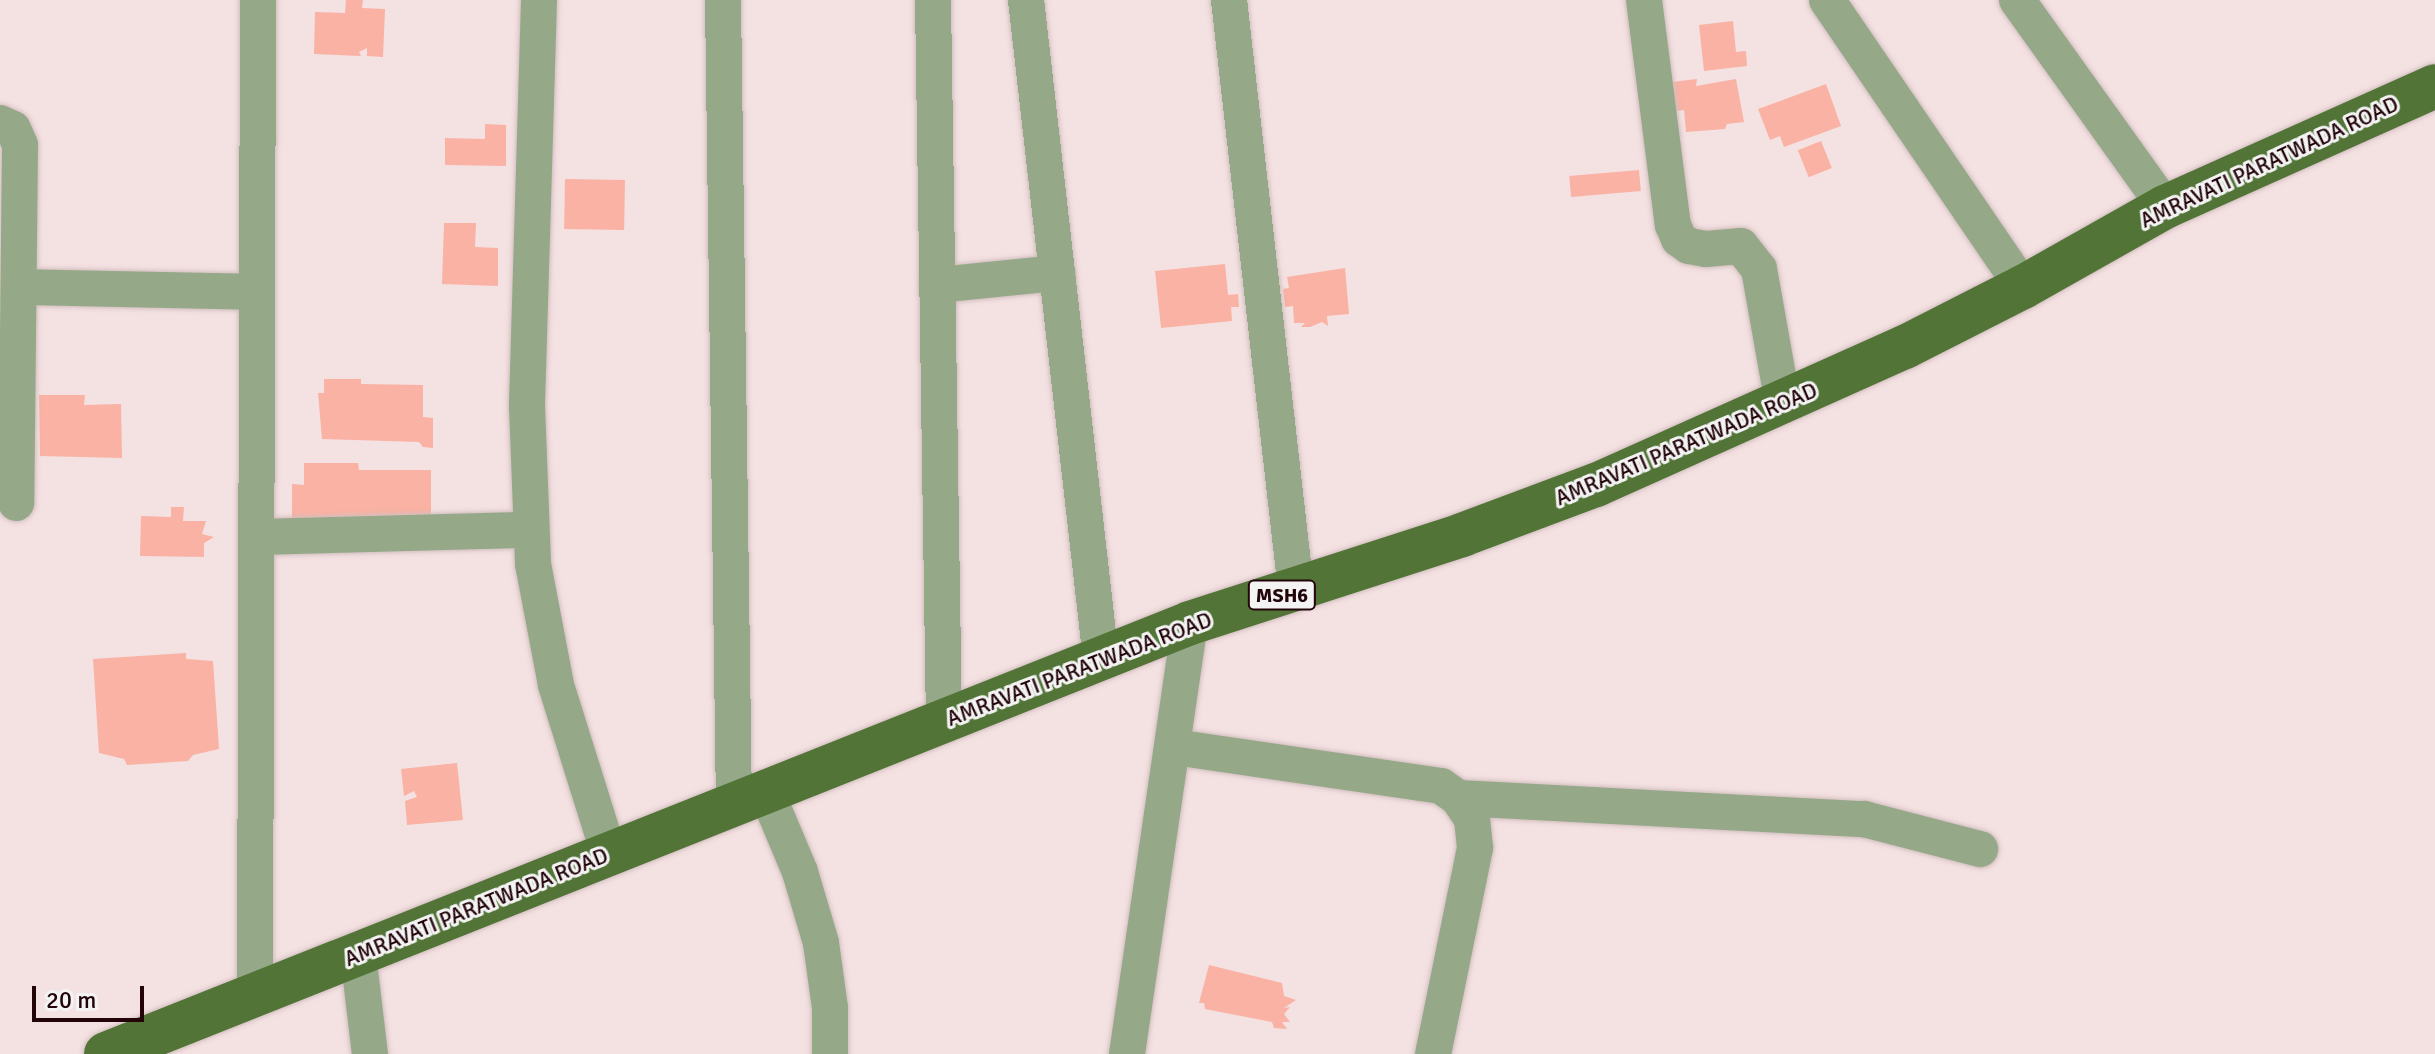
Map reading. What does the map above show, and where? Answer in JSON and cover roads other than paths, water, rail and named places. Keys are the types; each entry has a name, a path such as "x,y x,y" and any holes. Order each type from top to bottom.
{"main road":[{"name":"AMRAVATI PARATWADA ROAD","path":"106,1054 1190,623 1296,590 1596,485 1783,404 2023,287 2165,207 2435,86"}],"street":[{"path":"255,995 258,0"},
{"path":"539,0 527,406 533,564 556,685 609,854"},
{"path":"723,0 750,798 800,872 821,943 830,1008 830,1054"},
{"path":"933,0 944,721"},
{"path":"1026,0 1101,659"},
{"path":"1229,0 1296,590"},
{"path":"1644,0 1673,225 1679,239 1689,246 1706,249 1741,246 1759,269 1783,404"},
{"path":"1827,0 2023,287"},
{"path":"2017,0 2165,207"},
{"path":"0,123 13,129 20,145 19,287 9,353 16,503"},
{"path":"937,285 1057,273"},
{"path":"19,287 257,292"},
{"path":"257,537 531,530"},
{"path":"1127,1054 1190,623"},
{"path":"1174,747 1441,786 1458,798 1472,819 1475,848 1433,1054"},
{"path":"1458,798 1864,819 1980,849"},
{"path":"358,954 370,1054"}]}
